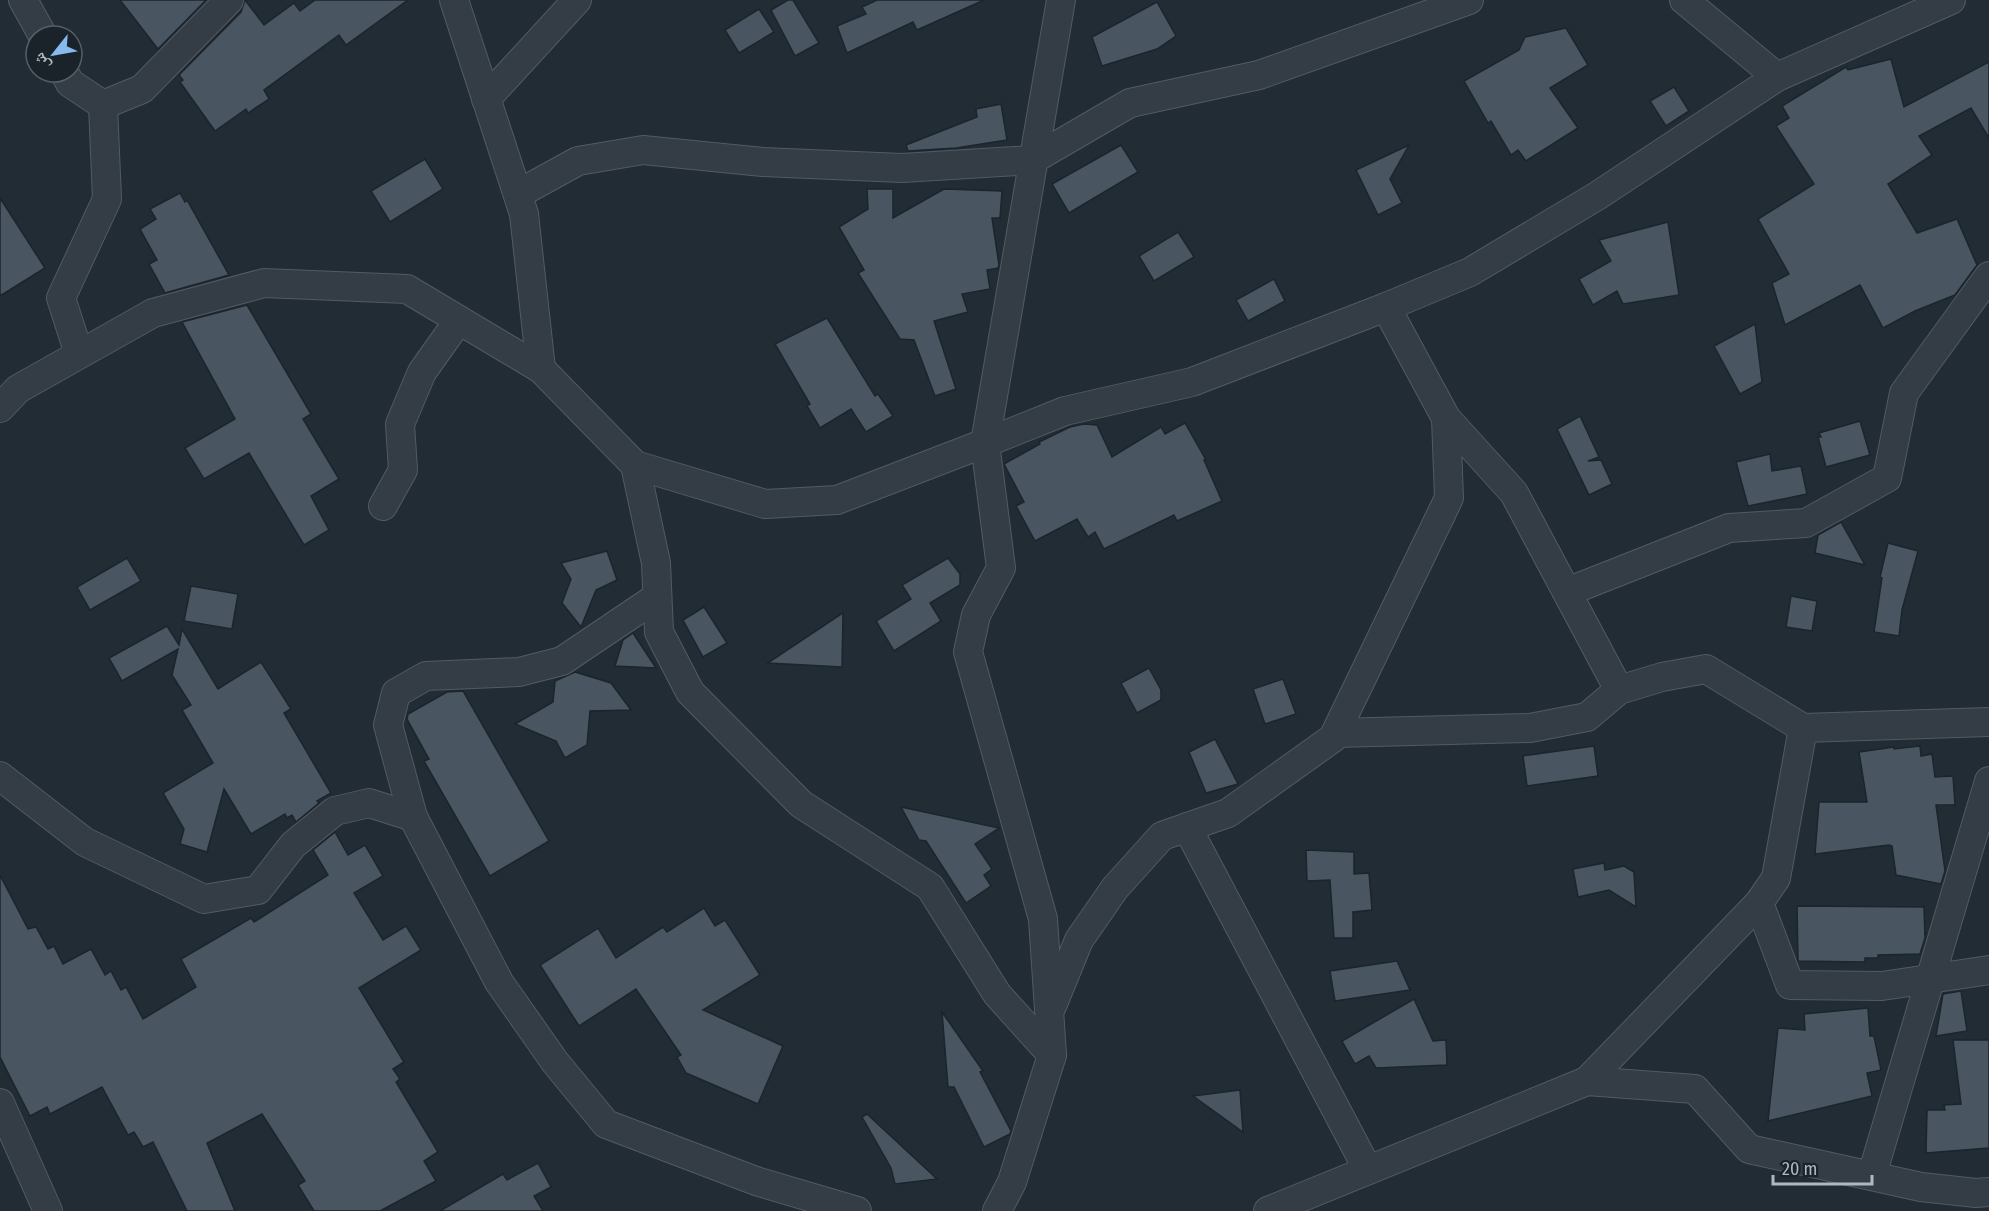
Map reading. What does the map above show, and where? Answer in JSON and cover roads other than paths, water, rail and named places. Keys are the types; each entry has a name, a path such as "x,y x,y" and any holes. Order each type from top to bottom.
{"street":[{"path":"23,0 37,24"},
{"path":"103,105 142,88 229,0"},
{"path":"454,0 524,214 541,369"},
{"path":"486,99 577,0"},
{"path":"997,1211 1012,1182 1052,1055 1043,919 968,652 976,615 1001,568 985,443 1061,0"},
{"path":"518,194 578,161 643,150 763,162 902,168 1032,160 1130,103 1259,75 1469,0"},
{"path":"1684,0 1777,77"},
{"path":"0,408 18,389 153,313 264,283 406,289 541,369 635,465 765,504 837,500 1065,411 1192,382 1470,272 1597,196 1777,77 1951,0"},
{"path":"72,84 103,105"},
{"path":"79,354 61,298 106,199 103,105"},
{"path":"1567,592 1729,528 1806,523 1887,478 1904,393 1989,276"},
{"path":"1386,307 1446,418 1514,494 1619,690"},
{"path":"383,506 403,470 400,424 422,372 459,320"},
{"path":"1049,1014 1079,940 1115,888 1162,836 1228,813 1333,738 1449,498 1446,418"},
{"path":"635,465 656,563 658,632 690,692 801,804 930,887 997,994 1052,1055"},
{"path":"657,597 562,661 519,672 426,676 396,693 388,725 413,817 499,982 555,1062 606,1124 756,1181 857,1211"},
{"path":"1336,733 1530,728 1587,717 1619,690 1662,677 1706,669 1803,728 1989,722"},
{"path":"1268,1211 1587,1081 1759,903 1776,878 1803,728"},
{"path":"0,776 85,842 204,899 258,890 293,845 335,812 369,803 413,817"},
{"path":"1872,1175 1989,781"},
{"path":"1187,827 1368,1170"},
{"path":"1759,903 1790,985 1882,986 1989,970"},
{"path":"1587,1081 1695,1089 1749,1149 1921,1187 1976,1193 1989,1191"},
{"path":"0,1103 48,1211"}]}
